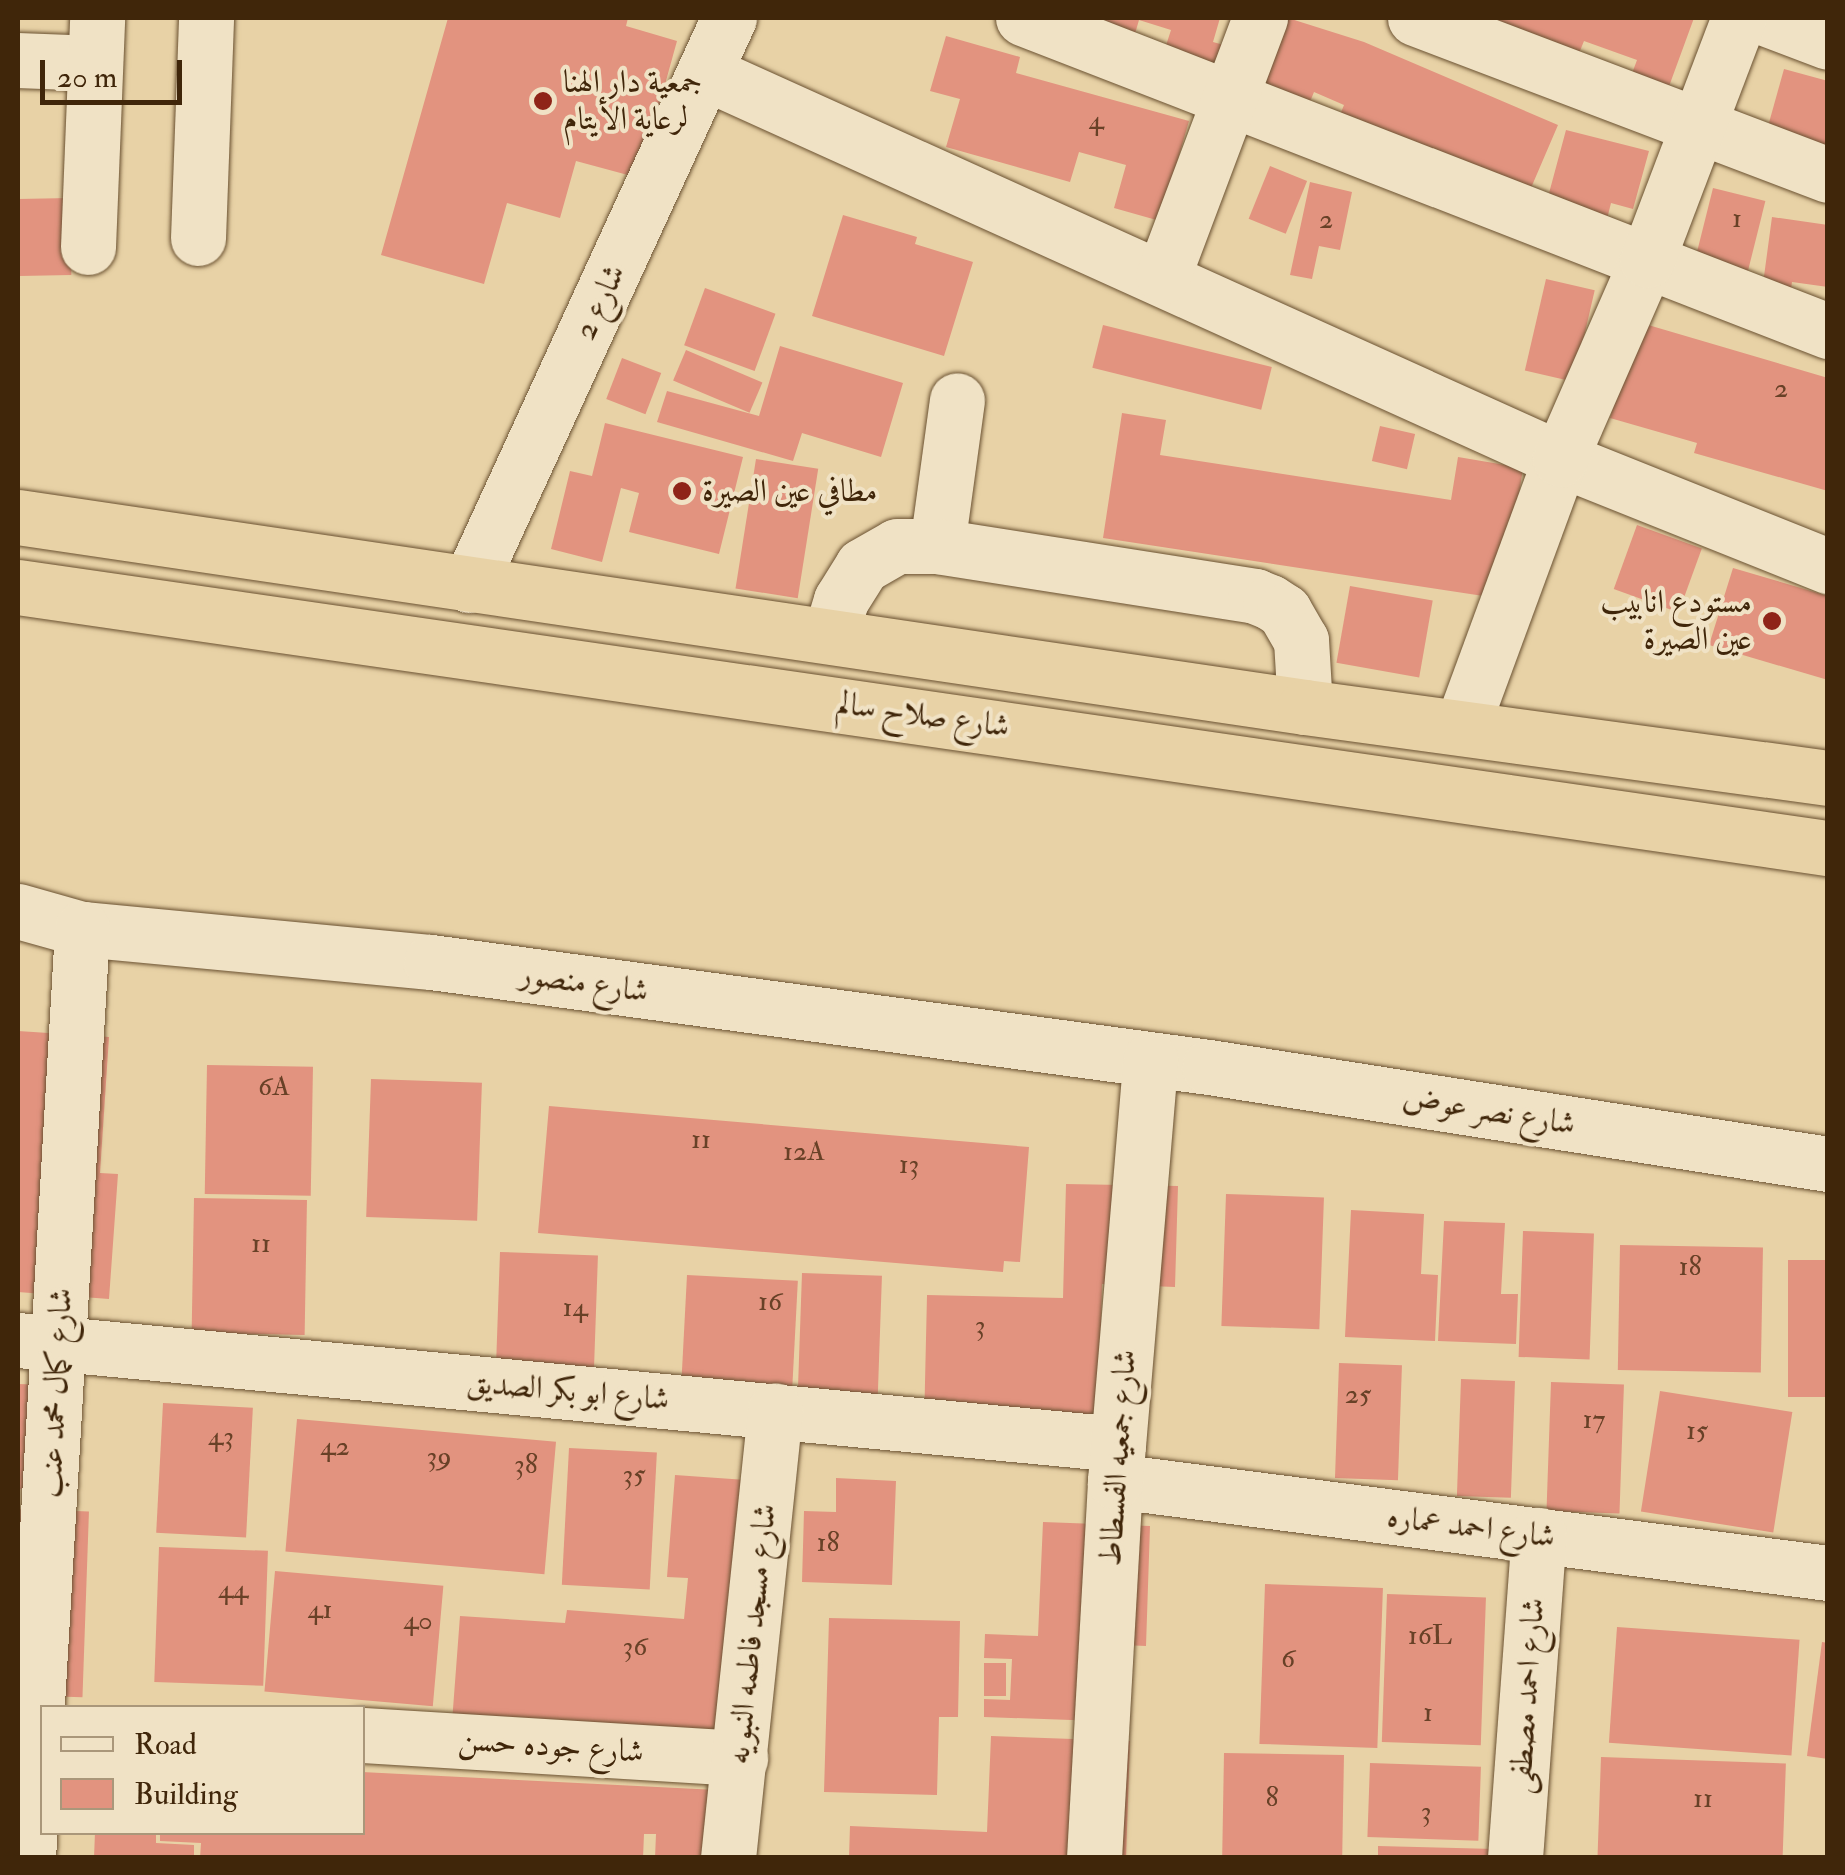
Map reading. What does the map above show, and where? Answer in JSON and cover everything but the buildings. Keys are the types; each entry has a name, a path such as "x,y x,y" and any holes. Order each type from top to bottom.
{"highway":[{"name":"شارع صلاح سالم","path":"18,517 1306,707 1828,778"},
{"name":"شارع صلاح سالم","path":"18,587 1828,848"}],"street":[{"path":"198,238 206,18"},
{"name":"شارع 2","path":"469,585 729,18"},
{"path":"1023,18 1828,331"},
{"path":"1163,276 1260,18"},
{"path":"1415,18 1828,175"},
{"path":"1462,726 1560,459 1646,260 1738,18"},
{"path":"1765,18 1828,42"},
{"path":"18,60 96,40 88,247"},
{"path":"706,74 1163,276 1560,459 1828,566"},
{"path":"938,546 958,400"},
{"path":"830,636 840,600 862,566 897,546 938,546 1255,596 1270,602 1294,624 1301,640 1306,707"},
{"name":"شارع منصور","path":"18,911 82,929 431,962 1150,1060"},
{"name":"شارع كمال محمد عنب","path":"28,1858 40,1714 38,1342 82,929"},
{"name":"شارع نصر عوض","path":"1150,1060 1828,1164"},
{"name":"شارع جمعيه الفسطاط","path":"1094,1858 1117,1463 1150,1060"},
{"name":"شارع ابو بكر الصديق","path":"38,1342 775,1410 1117,1463"},
{"name":"شارع مسجد فاطمه النبويه","path":"728,1858 775,1410"},
{"name":"شارع احمد عماره","path":"1117,1463 1538,1536 1828,1573"},
{"name":"شارع احمد مصطفى","path":"1516,1858 1538,1536"},
{"name":"شارع جوده حسن","path":"365,1734 740,1758"}],"place":[{"name":"جمعية دار الهنا لرعاية الأيتام","path":"543,101"},
{"name":"مطافي عين الصيرة","path":"682,491"},
{"name":"مستودع انابيب عين الصيرة","path":"1772,621"}]}
